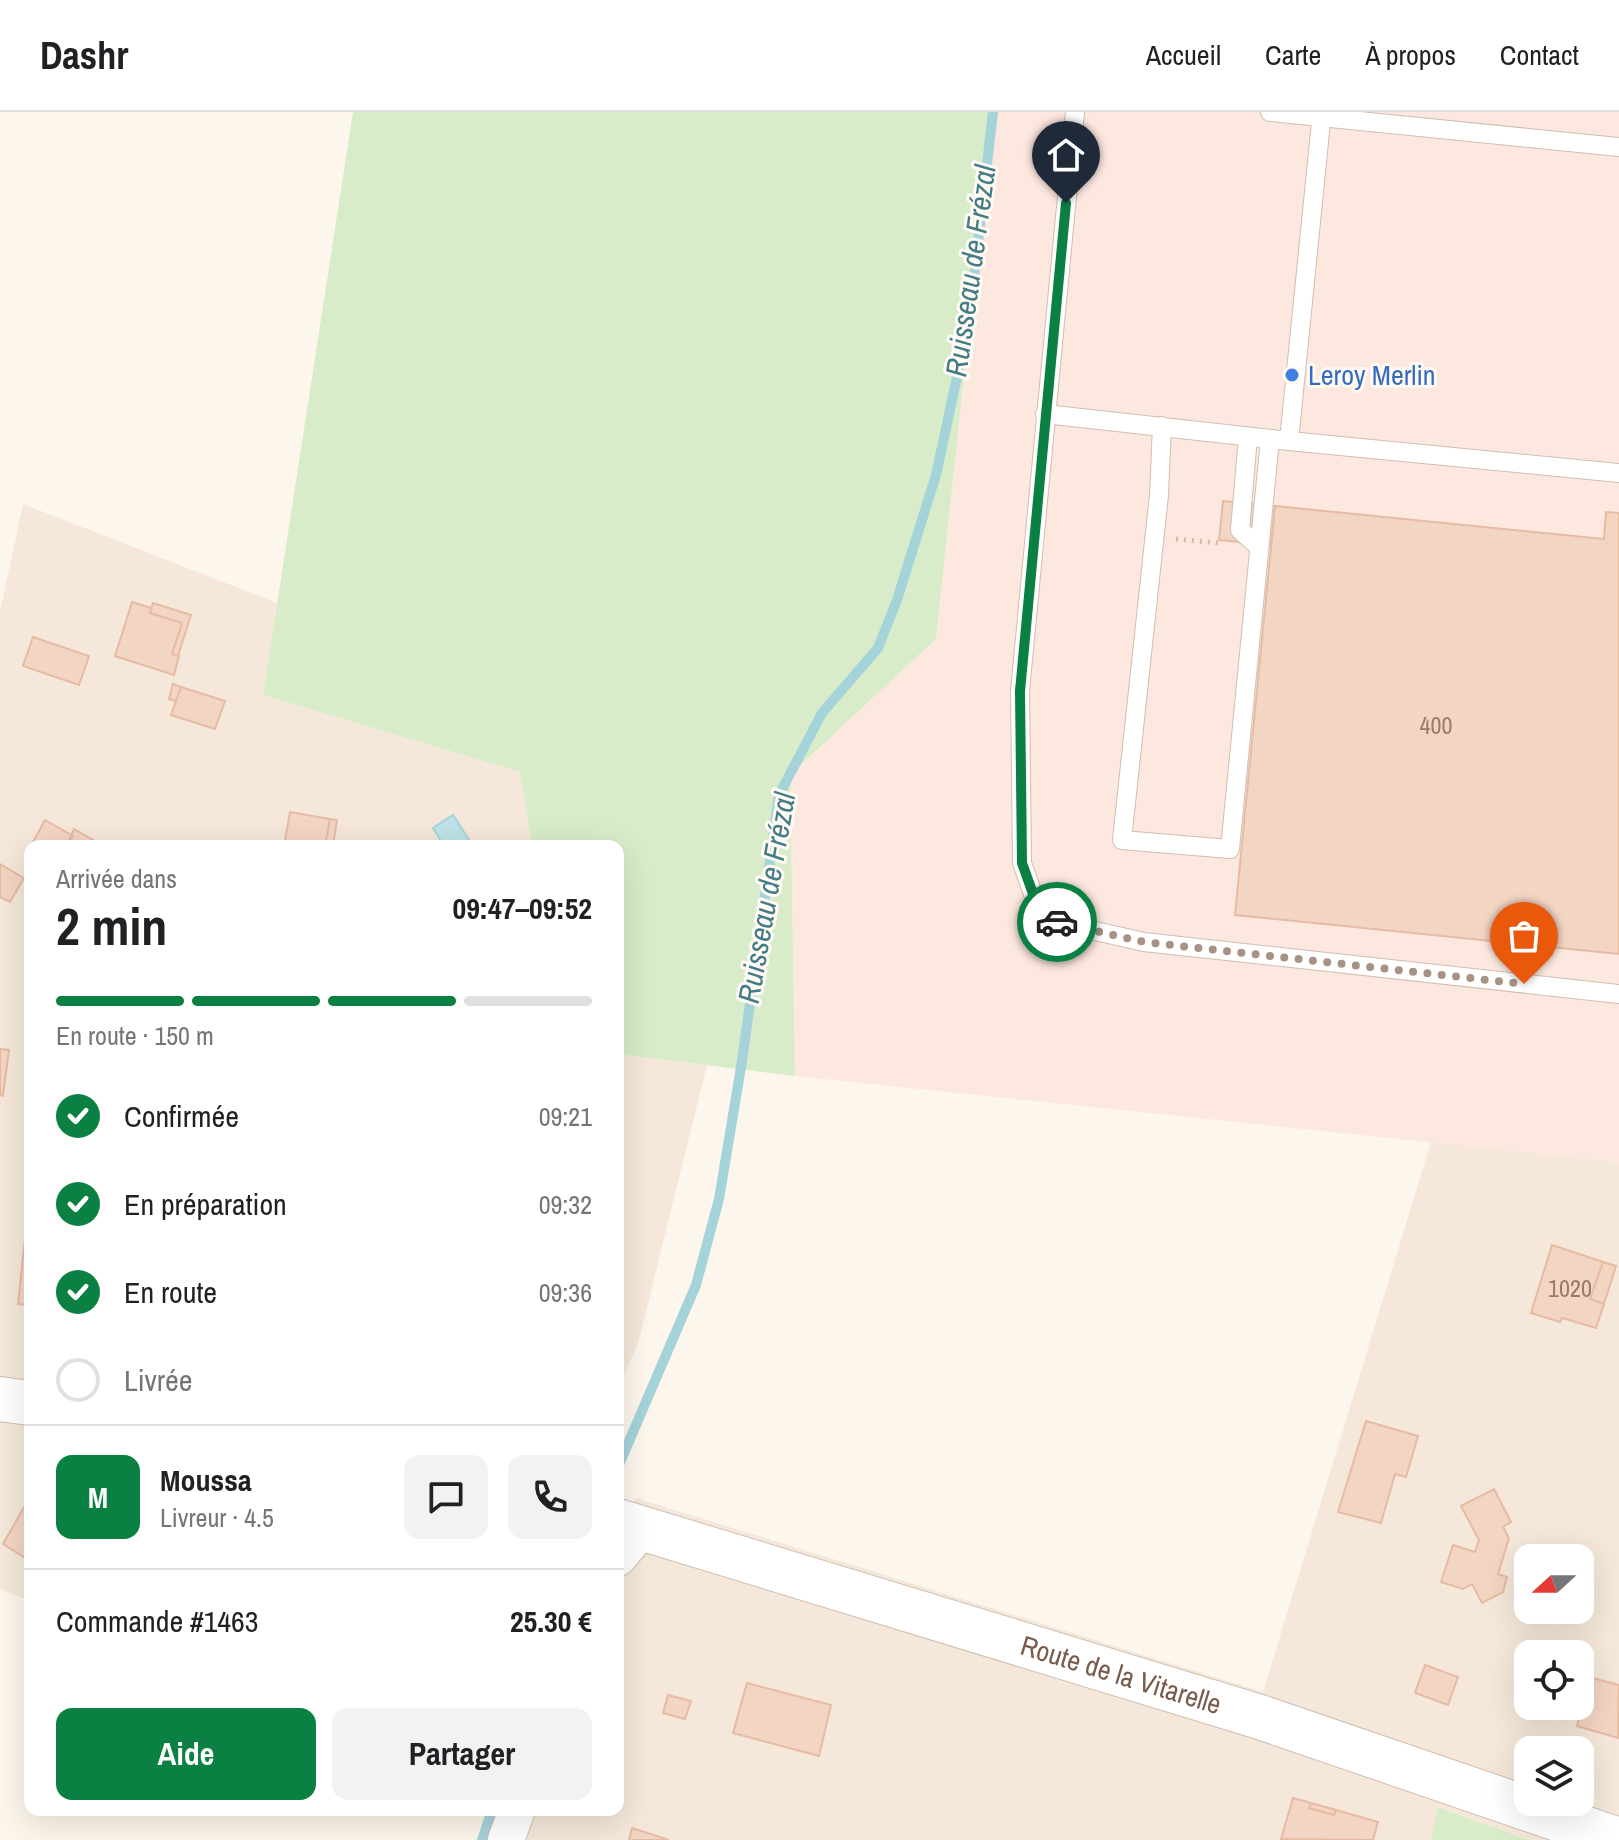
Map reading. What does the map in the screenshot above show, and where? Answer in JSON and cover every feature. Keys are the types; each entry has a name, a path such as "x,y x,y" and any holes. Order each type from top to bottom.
{"street":[{"path":"0,1399 24,1402"},
{"name":"Route de la Vitarelle","path":"625,1532 1260,1717 1619,1840"},
{"path":"506,1840 515,1816"}],"lane":[{"path":"1075,112 1020,691 1022,863 1042,919 1144,942 1619,994"},
{"path":"1270,112 1321,114 1619,147"},
{"path":"1289,441 1321,114"},
{"path":"1045,414 1619,473"},
{"path":"1162,426 1159,495 1122,840 1230,849 1270,439"},
{"path":"1248,437 1240,530 1259,547"}],"path":[{"path":"1161,537 1259,547"}],"shaded area":[{"name":"Leroy Merlin","path":"992,112 1619,112 1619,1162 795,1076 790,775 936,639"},
{"path":"23,504 277,603 263,695 520,772 531,840 24,840 24,1599 0,1589 0,612"},
{"path":"624,1055 707,1065 639,1340 624,1376"},
{"path":"1431,1142 1619,1162 1619,1840 1529,1840 1439,1807 1431,1840 496,1840 504,1816 624,1816 624,1515 636,1498 1263,1692"}],"green space":[{"path":"353,112 992,112 936,639 790,775 795,1076 624,1055 624,840 531,840 520,772 263,695"},
{"path":"1438,1807 1529,1840 1431,1840"}],"water":[{"path":"453,815 469,840 440,840 433,828"}],"building":[{"path":"1223,501 1275,506 1271,545 1219,540"},
{"path":"1275,506 1604,539 1606,512 1619,513 1619,954 1235,915"},
{"path":"132,602 151,608 150,613 182,623 172,654 179,656 174,675 115,656"},
{"path":"153,603 191,615 178,656 172,654 182,623 150,613"},
{"path":"33,637 89,656 79,685 23,666"},
{"path":"173,684 181,687 176,701 169,699"},
{"path":"181,687 225,701 215,729 171,715"},
{"path":"290,812 330,819 326,840 285,840"},
{"path":"330,819 337,820 334,840 326,840"},
{"path":"45,820 73,836 70,840 34,840"},
{"path":"74,829 93,840 69,840"},
{"path":"0,864 24,878 10,902 0,897"},
{"path":"0,1049 9,1050 3,1096 0,1095"},
{"path":"1552,1245 1603,1262 1590,1299 1604,1304 1596,1328 1531,1313"},
{"path":"24,1248 24,1304 18,1304"},
{"path":"1603,1262 1616,1266 1604,1304 1590,1299"},
{"path":"1366,1421 1418,1436 1406,1477 1395,1474 1381,1523 1338,1512"},
{"path":"1494,1489 1511,1522 1503,1527 1509,1538 1498,1574 1507,1577 1503,1592 1482,1603 1472,1584 1463,1589 1441,1582 1453,1545 1475,1552 1479,1540 1461,1506"},
{"path":"24,1507 24,1557 3,1544"},
{"path":"1425,1665 1458,1677 1448,1705 1415,1693"},
{"path":"1594,1678 1619,1685 1618,1738 1577,1726 1578,1720 1594,1720"},
{"path":"747,1683 831,1705 819,1756 733,1733"},
{"path":"668,1695 691,1701 685,1719 663,1713"},
{"path":"1293,1798 1311,1803 1309,1808 1334,1815 1336,1810 1378,1822 1373,1840 1281,1839"},
{"path":"1311,1803 1336,1810 1334,1815 1309,1808"},
{"path":"632,1828 669,1840 629,1840"}],"waterway":[{"name":"Ruisseau de Frézal","path":"624,1453 696,1285 719,1199 742,1061 779,795 822,713 878,648 897,600 936,475 969,321 993,112"},
{"name":"Ruisseau de Frézal","path":"482,1840 490,1816"}],"way so far":[{"path":"1057,922 1144,942 1524,984"}],"place":[{"name":"Leroy Merlin","path":"1292,375"}],"route":[{"path":"1057,922 1042,919 1022,863 1020,691 1066,203"}]}
